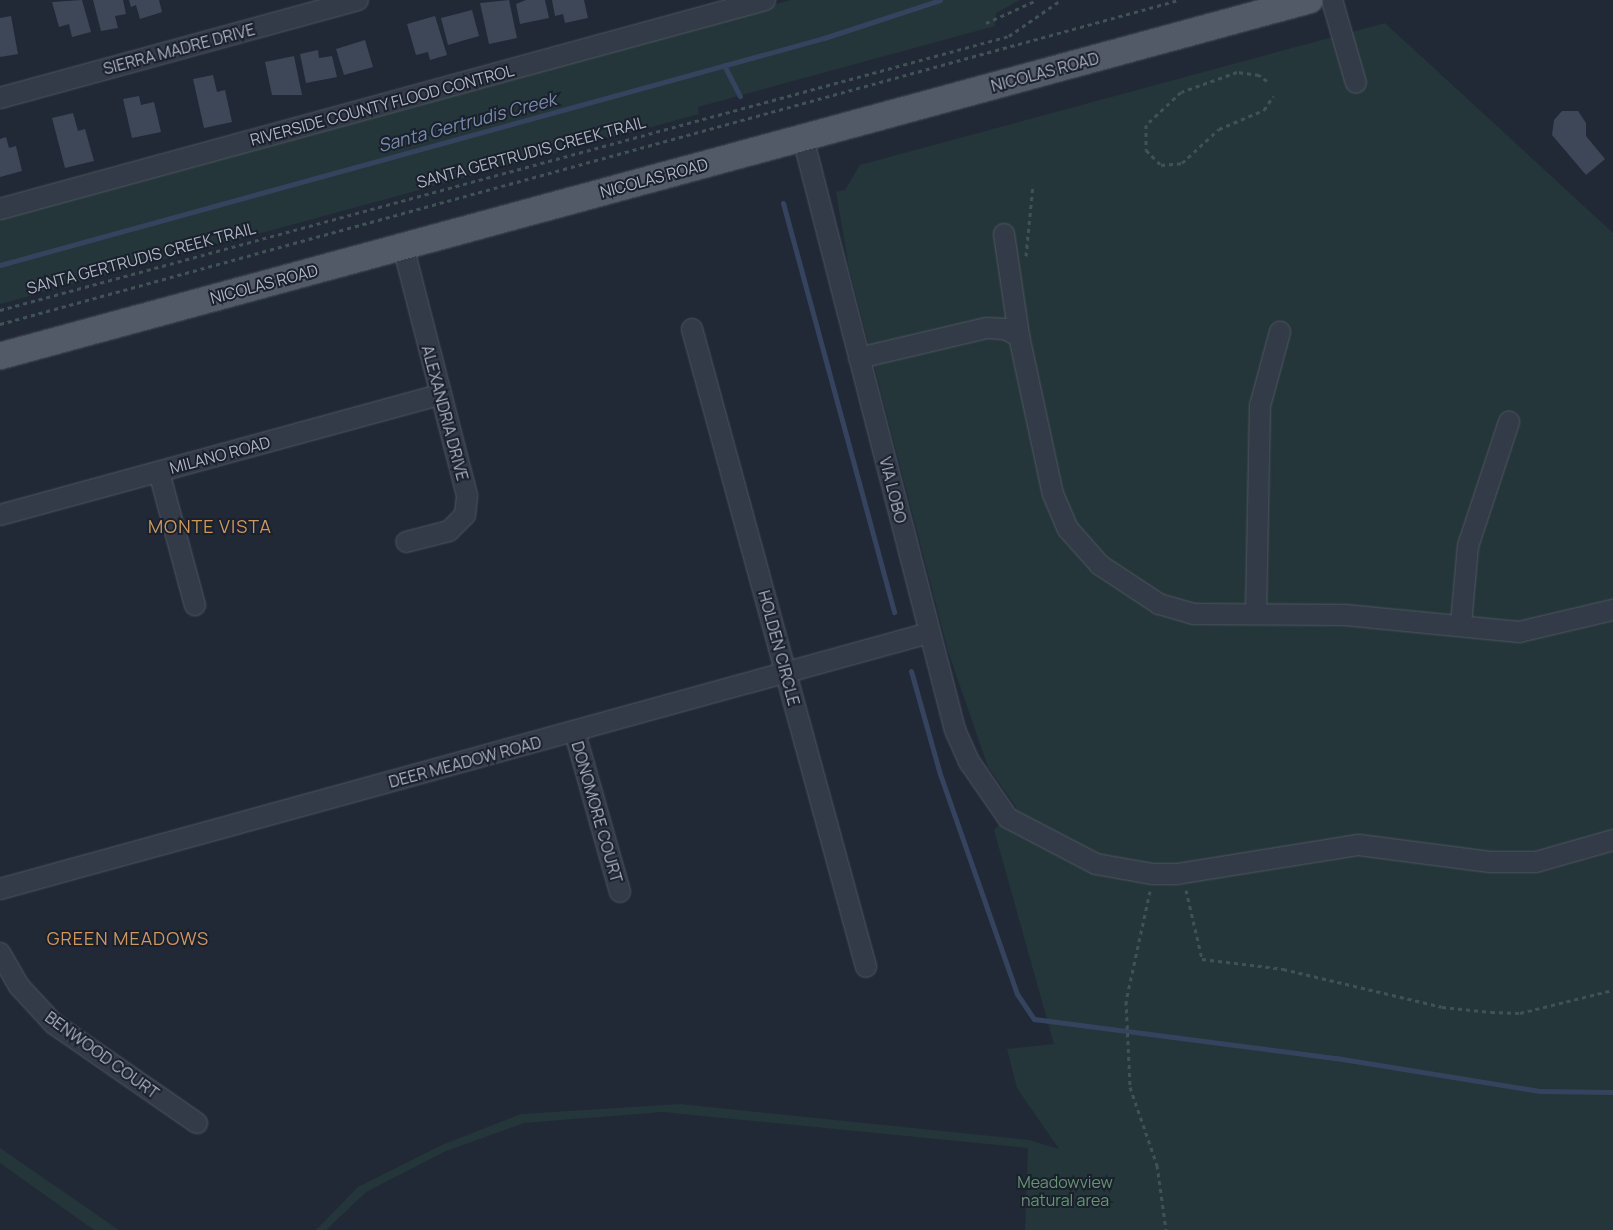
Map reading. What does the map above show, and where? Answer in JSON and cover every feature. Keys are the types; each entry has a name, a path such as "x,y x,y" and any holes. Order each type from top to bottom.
{"main road":[{"name":"NICOLAS ROAD","path":"0,356 1309,0"}],"street":[{"name":"SIERRA MADRE DRIVE","path":"0,98 358,0"},
{"name":"RIVERSIDE COUNTY FLOOD CONTROL","path":"0,209 764,0"},
{"path":"1332,0 1356,83"},
{"name":"VIA LOBO","path":"803,138 929,633 959,738 990,795 1018,825 1096,864 1154,874"},
{"path":"1004,234 1019,336 1053,494 1068,529 1100,565 1159,604 1193,614 1345,615 1461,624 1519,632 1613,610"},
{"name":"ALEXANDRIA DRIVE","path":"403,246 467,496 465,515 449,531 406,542"},
{"path":"859,358 987,328 1005,328 1019,336"},
{"name":"HOLDEN CIRCLE","path":"692,329 866,967"},
{"path":"1256,614 1260,406 1280,332"},
{"name":"MILANO ROAD","path":"0,515 440,395"},
{"path":"1461,624 1468,546 1509,422"},
{"path":"159,472 195,605"},
{"name":"DEER MEADOW ROAD","path":"0,889 786,674 929,633"},
{"name":"DONOMORE COURT","path":"575,732 620,892"},
{"path":"1154,874 1185,873 1359,845 1490,862 1536,862 1613,840"},
{"name":"BENWOOD COURT","path":"0,953 19,986 54,1024 198,1123"}],"path":[{"path":"986,23 1037,0"},
{"name":"SANTA GERTRUDIS CREEK TRAIL","path":"0,310 1009,36 1061,0"},
{"path":"0,324 1179,0"},
{"path":"1267,81 1259,74 1237,72 1181,92 1146,125 1146,150 1162,165 1182,163 1219,129 1259,113 1273,96"},
{"path":"1021,263 1026,260 1033,184"},
{"path":"1185,873 1202,960 1283,969 1442,1007 1491,1012 1520,1013 1613,990"},
{"path":"1154,874 1126,1002 1130,1087 1157,1164 1166,1230"}],"green space":[{"path":"791,0 1020,0 996,13 995,26 698,107 699,114 0,304 0,215"},
{"name":"Meadowview natural area","path":"1385,23 1613,233 1613,1230 1025,1230 1028,1148 662,1112 524,1123 446,1151 366,1192 326,1230 316,1230 358,1187 442,1145 521,1114 680,1104 1029,1140 1059,1149 1017,1088 1007,1049 1054,1044 994,830 1017,808 988,767 948,651 849,268 836,192 845,190 860,165"},
{"path":"0,1148 119,1230 94,1230 0,1163"}],"building":[{"path":"82,0 91,32 72,37 69,24 59,27 52,2"},
{"path":"93,0 123,0 126,14 115,16 118,28 101,31"},
{"path":"129,0 159,0 162,12 140,19 136,5 131,7"},
{"path":"509,0 517,38 489,44 480,3"},
{"path":"526,0 545,0 549,18 520,24 516,4"},
{"path":"552,0 584,0 588,18 565,23 563,14 555,16"},
{"path":"472,10 479,36 448,45 441,18"},
{"path":"11,16 18,54 0,57 0,18"},
{"path":"435,16 447,55 430,60 428,52 416,55 407,24"},
{"path":"365,40 373,67 344,75 336,49"},
{"path":"318,50 319,58 332,56 337,77 306,83 300,54"},
{"path":"294,56 302,95 272,95 265,62"},
{"path":"213,75 217,92 225,90 232,122 204,128 193,79"},
{"path":"139,96 141,105 154,102 161,132 132,138 123,99"},
{"path":"1562,111 1578,111 1586,123 1586,136 1605,159 1586,175 1552,135 1554,120"},
{"path":"73,113 78,131 85,129 94,161 65,168 52,118"},
{"path":"6,137 9,148 16,146 22,171 0,177 0,139"}],"waterway":[{"name":"Santa Gertrudis Creek","path":"0,265 824,38 940,0"},
{"path":"724,65 740,96"},
{"path":"783,203 894,612"},
{"path":"911,671 940,774 1017,994 1034,1019 1336,1058 1540,1091 1613,1092"}],"district":[{"name":"MONTE VISTA","path":"210,526"},
{"name":"GREEN MEADOWS","path":"128,938"}]}
